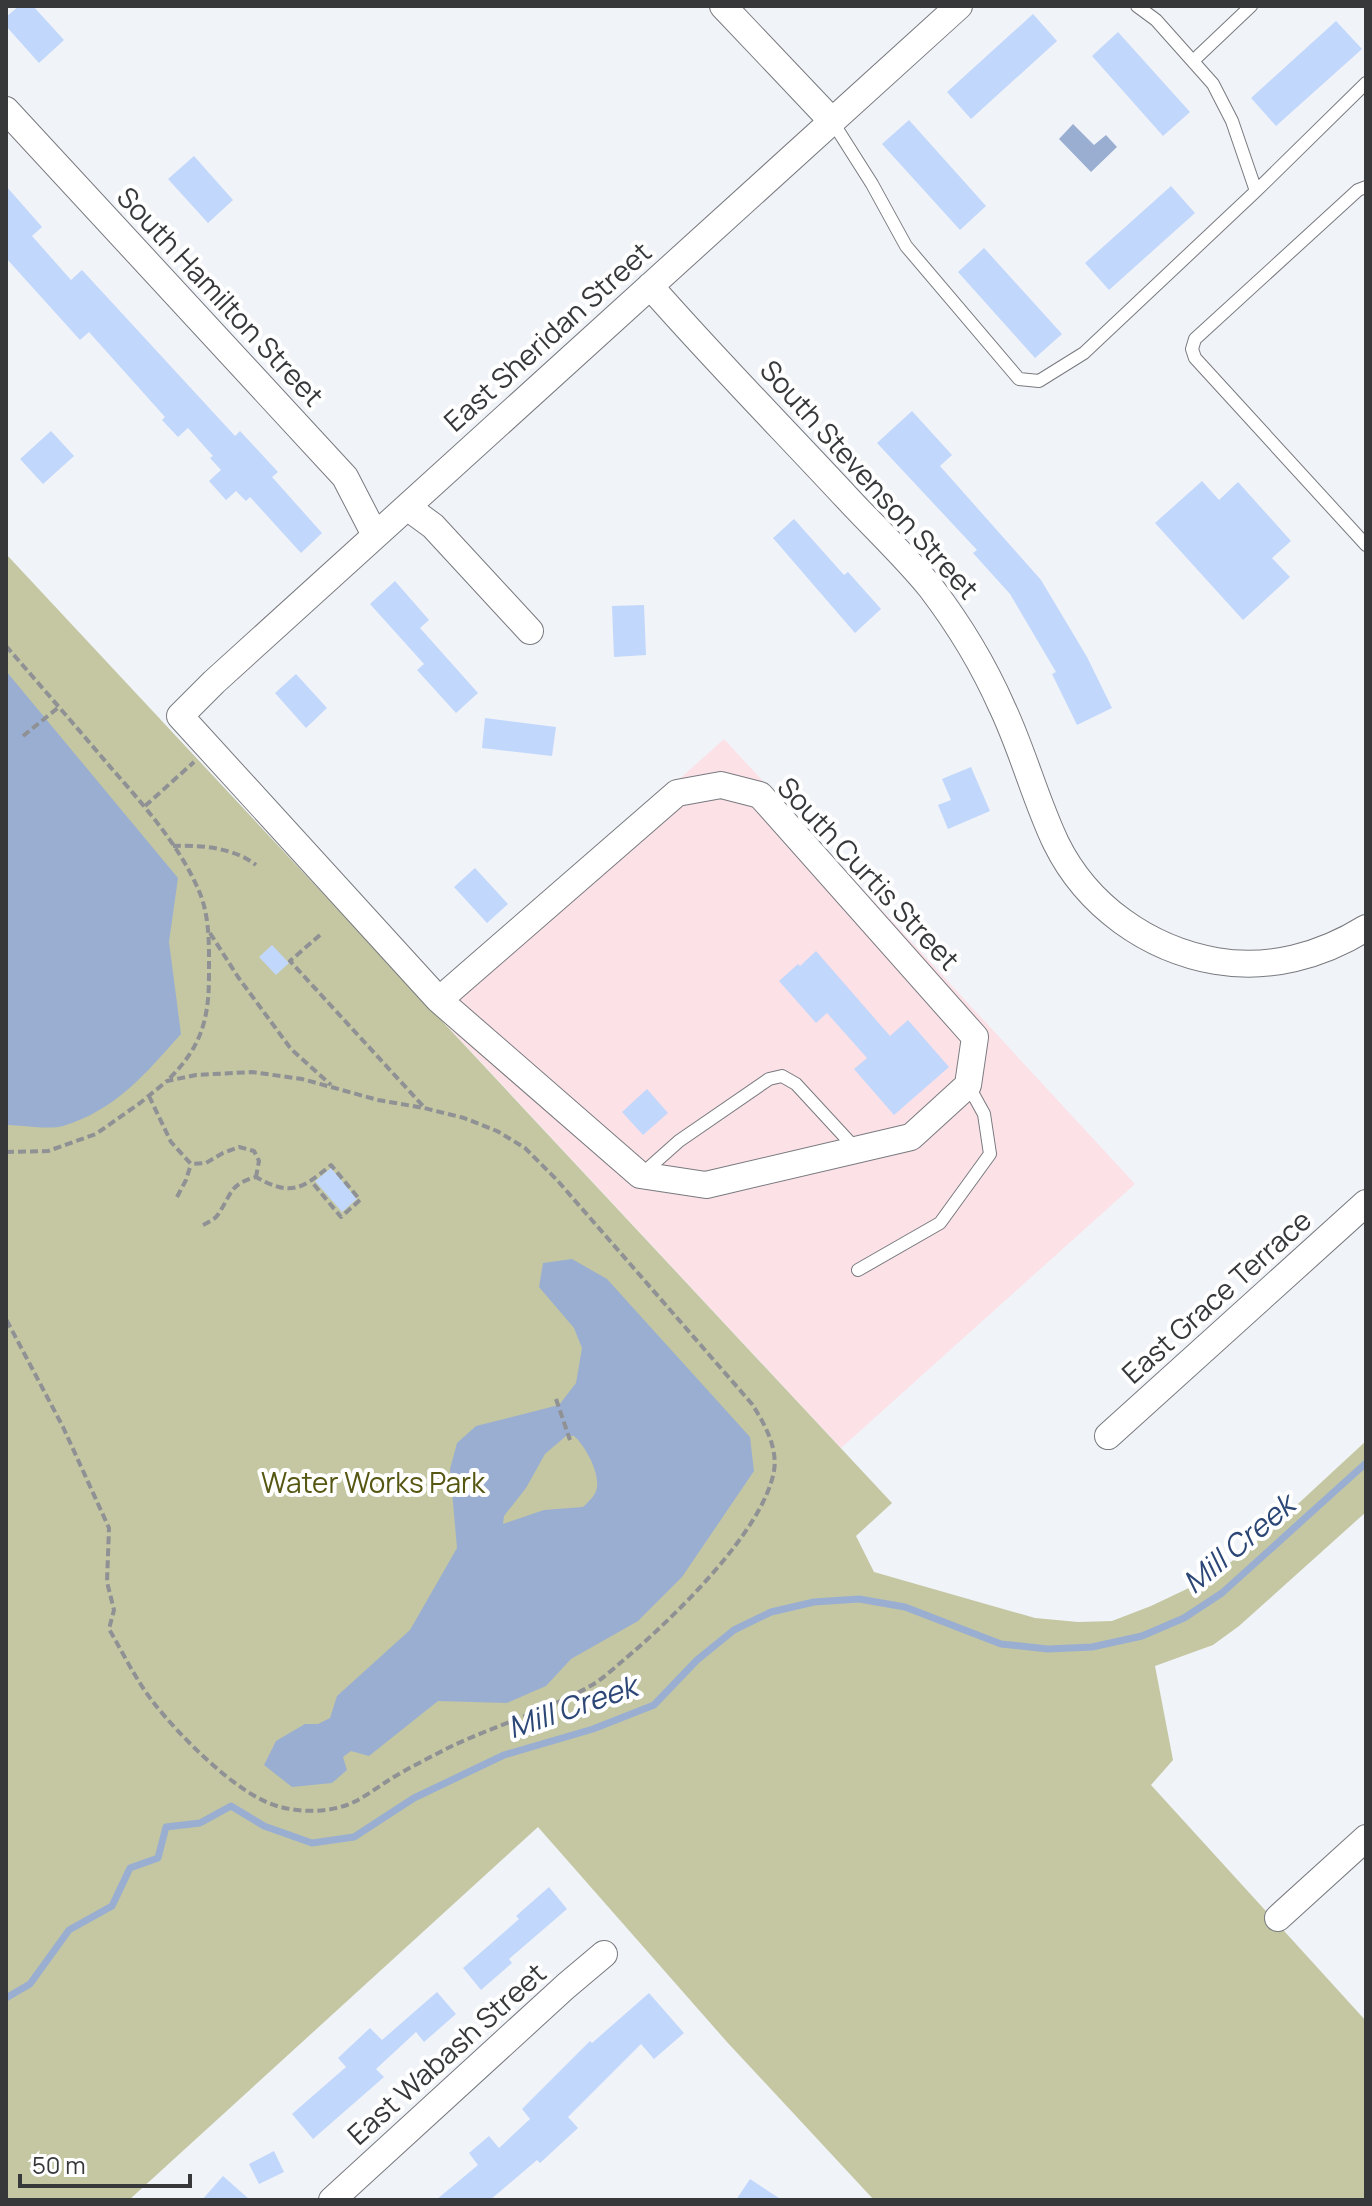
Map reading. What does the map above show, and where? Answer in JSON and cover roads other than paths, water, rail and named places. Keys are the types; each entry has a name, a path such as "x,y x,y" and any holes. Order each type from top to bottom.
{"street":[{"path":"723,6 832,121"},
{"name":"East Sheridan Street","path":"439,1000 180,716 375,535 959,6"},
{"name":"South Hamilton Street","path":"6,110 345,477 375,535"},
{"name":"South Stevenson Street","path":"650,286 928,585 965,635 1003,708 1056,842 1094,897 1123,922 1156,943 1192,957 1228,963 1268,963 1308,955 1345,941 1366,928"},
{"path":"407,507 433,526 530,631"},
{"name":"South Curtis Street","path":"439,1000 677,793 721,785 760,795 975,1037 968,1085"},
{"path":"439,1000 640,1175 706,1185 911,1137 968,1085"},
{"name":"East Grace Terrace","path":"1108,1436 1366,1203"},
{"path":"1278,1918 1366,1838"},
{"name":"East Wabash Street","path":"332,2200 604,1954"}],"lane":[{"path":"1137,6 1156,20 1213,84 1232,121 1256,191"},
{"path":"1193,61 1251,6"},
{"path":"832,121 906,246 1019,379 1039,381 1084,353 1366,83"},
{"path":"1366,187 1358,190 1195,339 1192,349 1195,358 1225,392 1366,545"},
{"path":"640,1175 679,1141 769,1079 782,1076 796,1084 856,1149"},
{"path":"858,1270 940,1223 990,1154 984,1114 968,1085"}],"water":[{"path":"1073,124 1094,145 1106,135 1117,147 1091,172 1059,139"},
{"path":"6,671 178,878 169,942 181,1034 129,1089 82,1119 57,1127 6,1125"},
{"path":"572,1259 607,1279 750,1437 754,1471 682,1577 638,1621 571,1659 546,1686 507,1703 438,1701 369,1756 351,1751 343,1757 347,1770 332,1783 292,1787 264,1765 276,1741 305,1724 318,1724 330,1718 337,1696 410,1630 457,1548 450,1469 457,1443 476,1426 559,1405 576,1383 582,1348 574,1328 539,1287 543,1263","holes":["566,1436 574,1436 595,1469 597,1485 592,1498 583,1507 544,1510 503,1524 504,1516 526,1488 545,1454"]}],"waterway":[{"name":"Mill Creek","path":"6,1998 30,1984 69,1930 112,1906 130,1868 158,1858 166,1827 200,1823 231,1806 264,1826 312,1843 354,1837 414,1798 504,1755 593,1729 654,1705 697,1660 734,1630 771,1612 814,1602 859,1599 905,1607 1001,1644 1048,1649 1092,1647 1142,1636 1184,1618 1222,1593 1366,1463"}],"park label":[{"name":"Water Works Park","path":"373,1482"}]}
